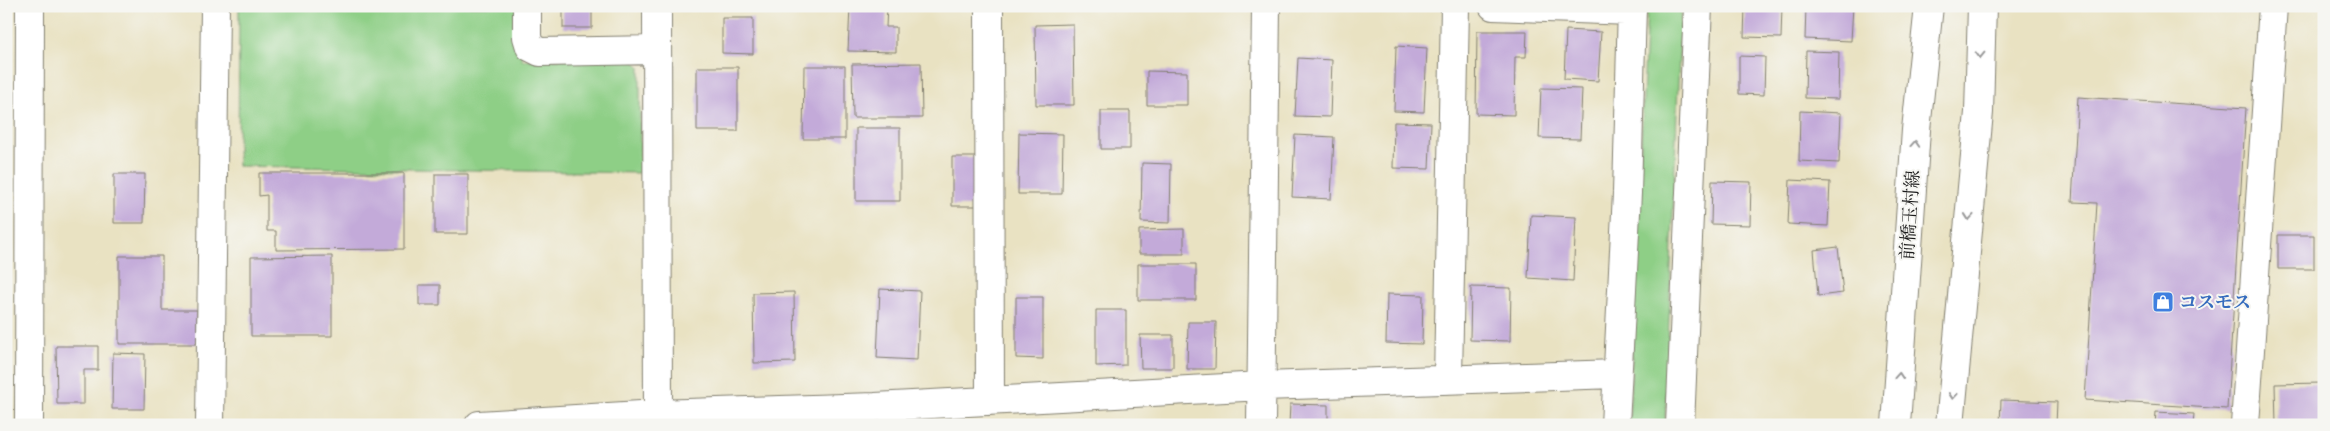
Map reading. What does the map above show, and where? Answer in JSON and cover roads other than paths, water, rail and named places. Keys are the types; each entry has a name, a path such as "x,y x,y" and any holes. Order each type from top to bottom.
{"street":[{"path":"29,425 30,6"},
{"path":"210,425 215,6"},
{"path":"527,6 527,38 530,47 540,52 657,50"},
{"path":"657,6 657,419"},
{"path":"989,6 990,400"},
{"path":"1261,425 1266,6"},
{"path":"1448,379 1454,6"},
{"path":"1493,6 1632,8 1627,193 1616,425"},
{"path":"1680,425 1698,6"},
{"name":"前橋玉村線","path":"1896,425 1916,130 1929,6"},
{"path":"1950,425 1979,112 1982,6"},
{"path":"2245,425 2272,6"},
{"path":"479,425 657,419 876,416 990,400 1262,386 1617,374"}],"place":[{"name":"コスモス","path":"2163,302"}]}
